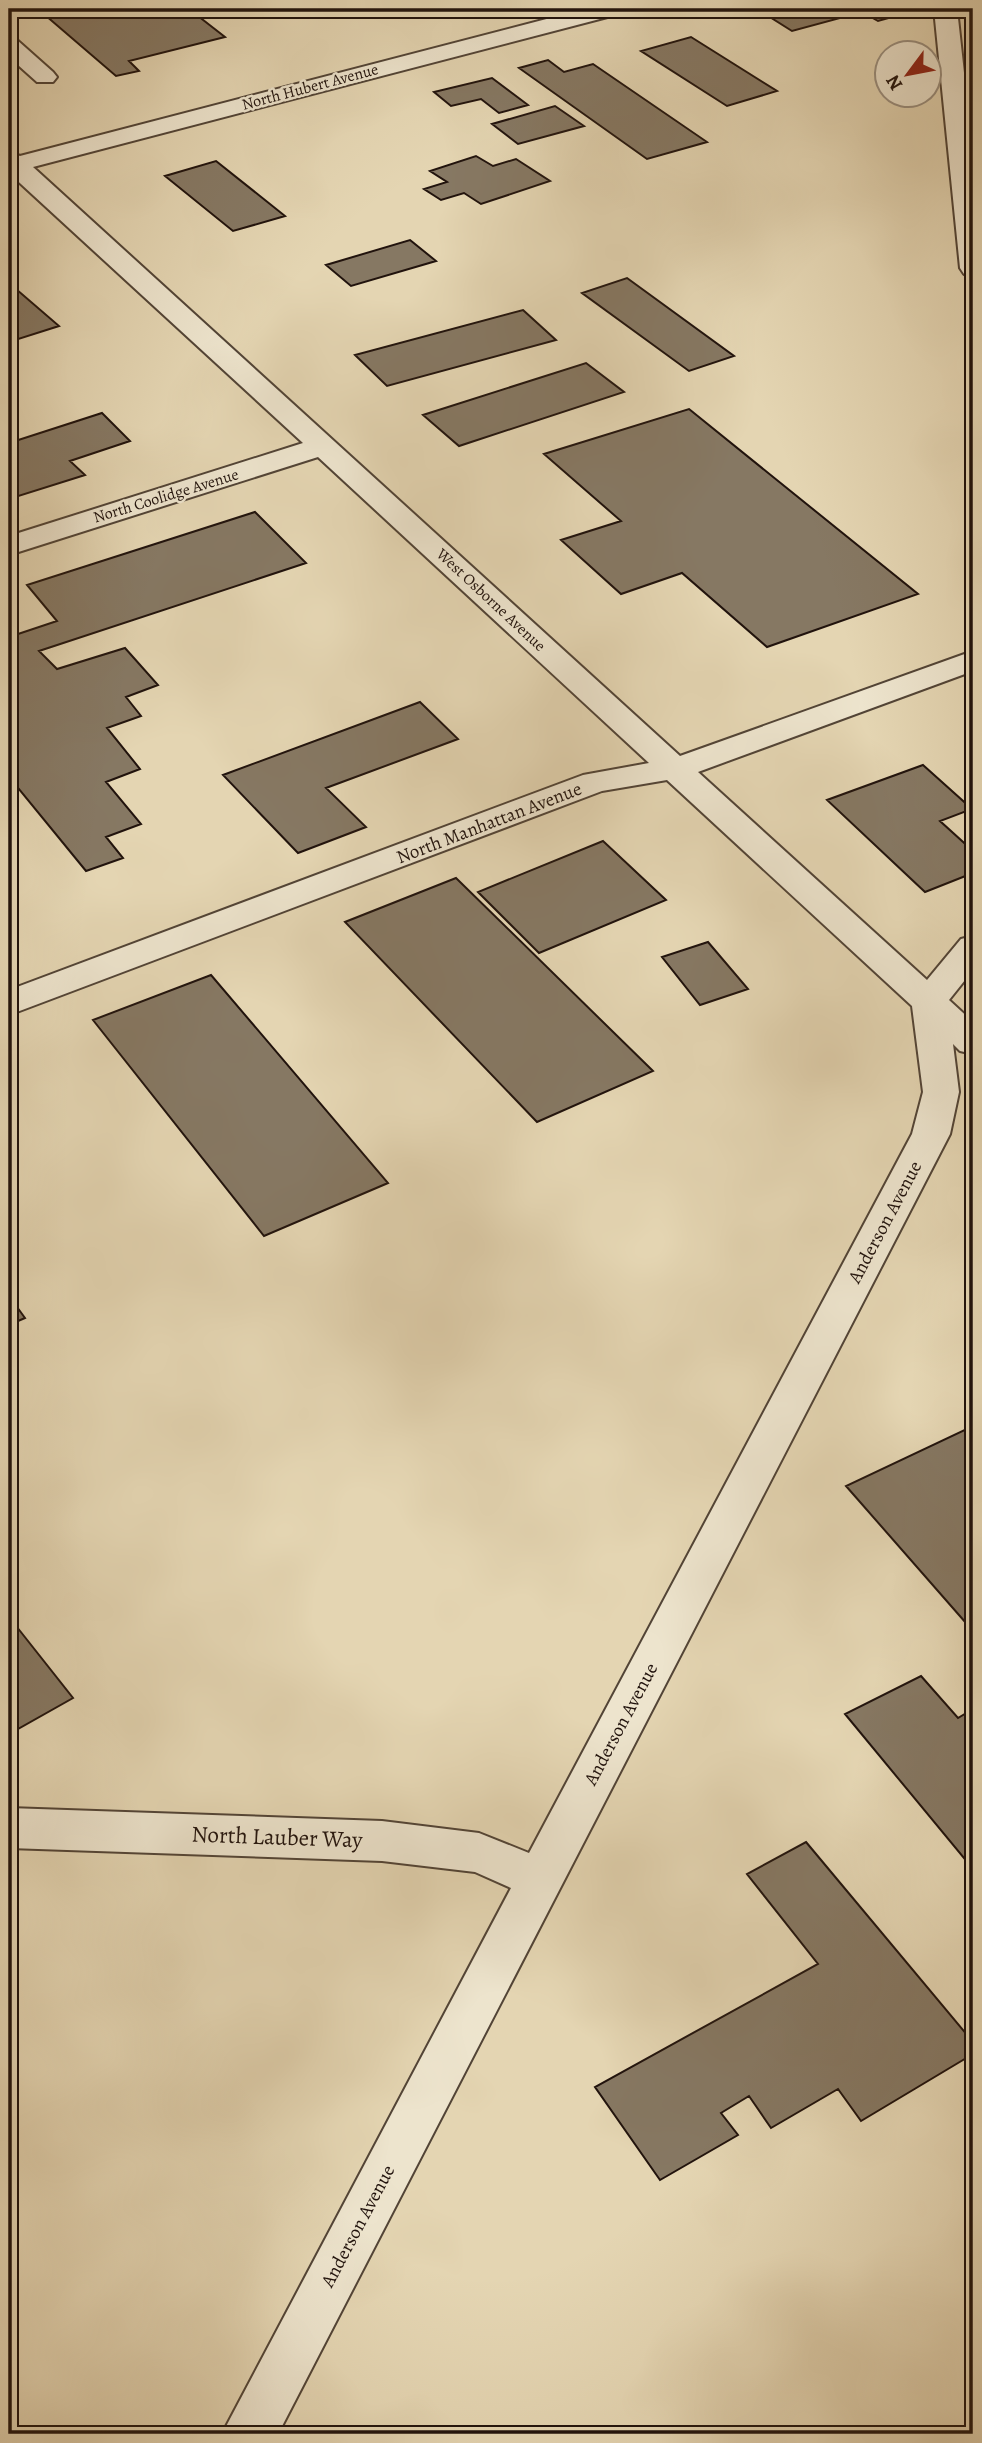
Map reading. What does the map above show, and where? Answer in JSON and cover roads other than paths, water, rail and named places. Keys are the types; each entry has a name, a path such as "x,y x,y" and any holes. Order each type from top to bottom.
{"street":[{"name":"North Hubert Avenue","path":"11,163 611,9"},
{"path":"945,9 973,268"},
{"path":"9,45 45,76"},
{"name":"West Osborne Avenue","path":"11,163 324,446 973,1042"},
{"name":"North Coolidge Avenue","path":"9,545 324,446"},
{"name":"North Manhattan Avenue","path":"9,1003 595,782 675,769 973,660"},
{"path":"929,1001 973,947"},
{"name":"Anderson Avenue","path":"249,2434 931,1134 941,1092 929,1001"},
{"name":"North Lauber Way","path":"9,1828 382,1840 479,1853 540,1879"}]}
